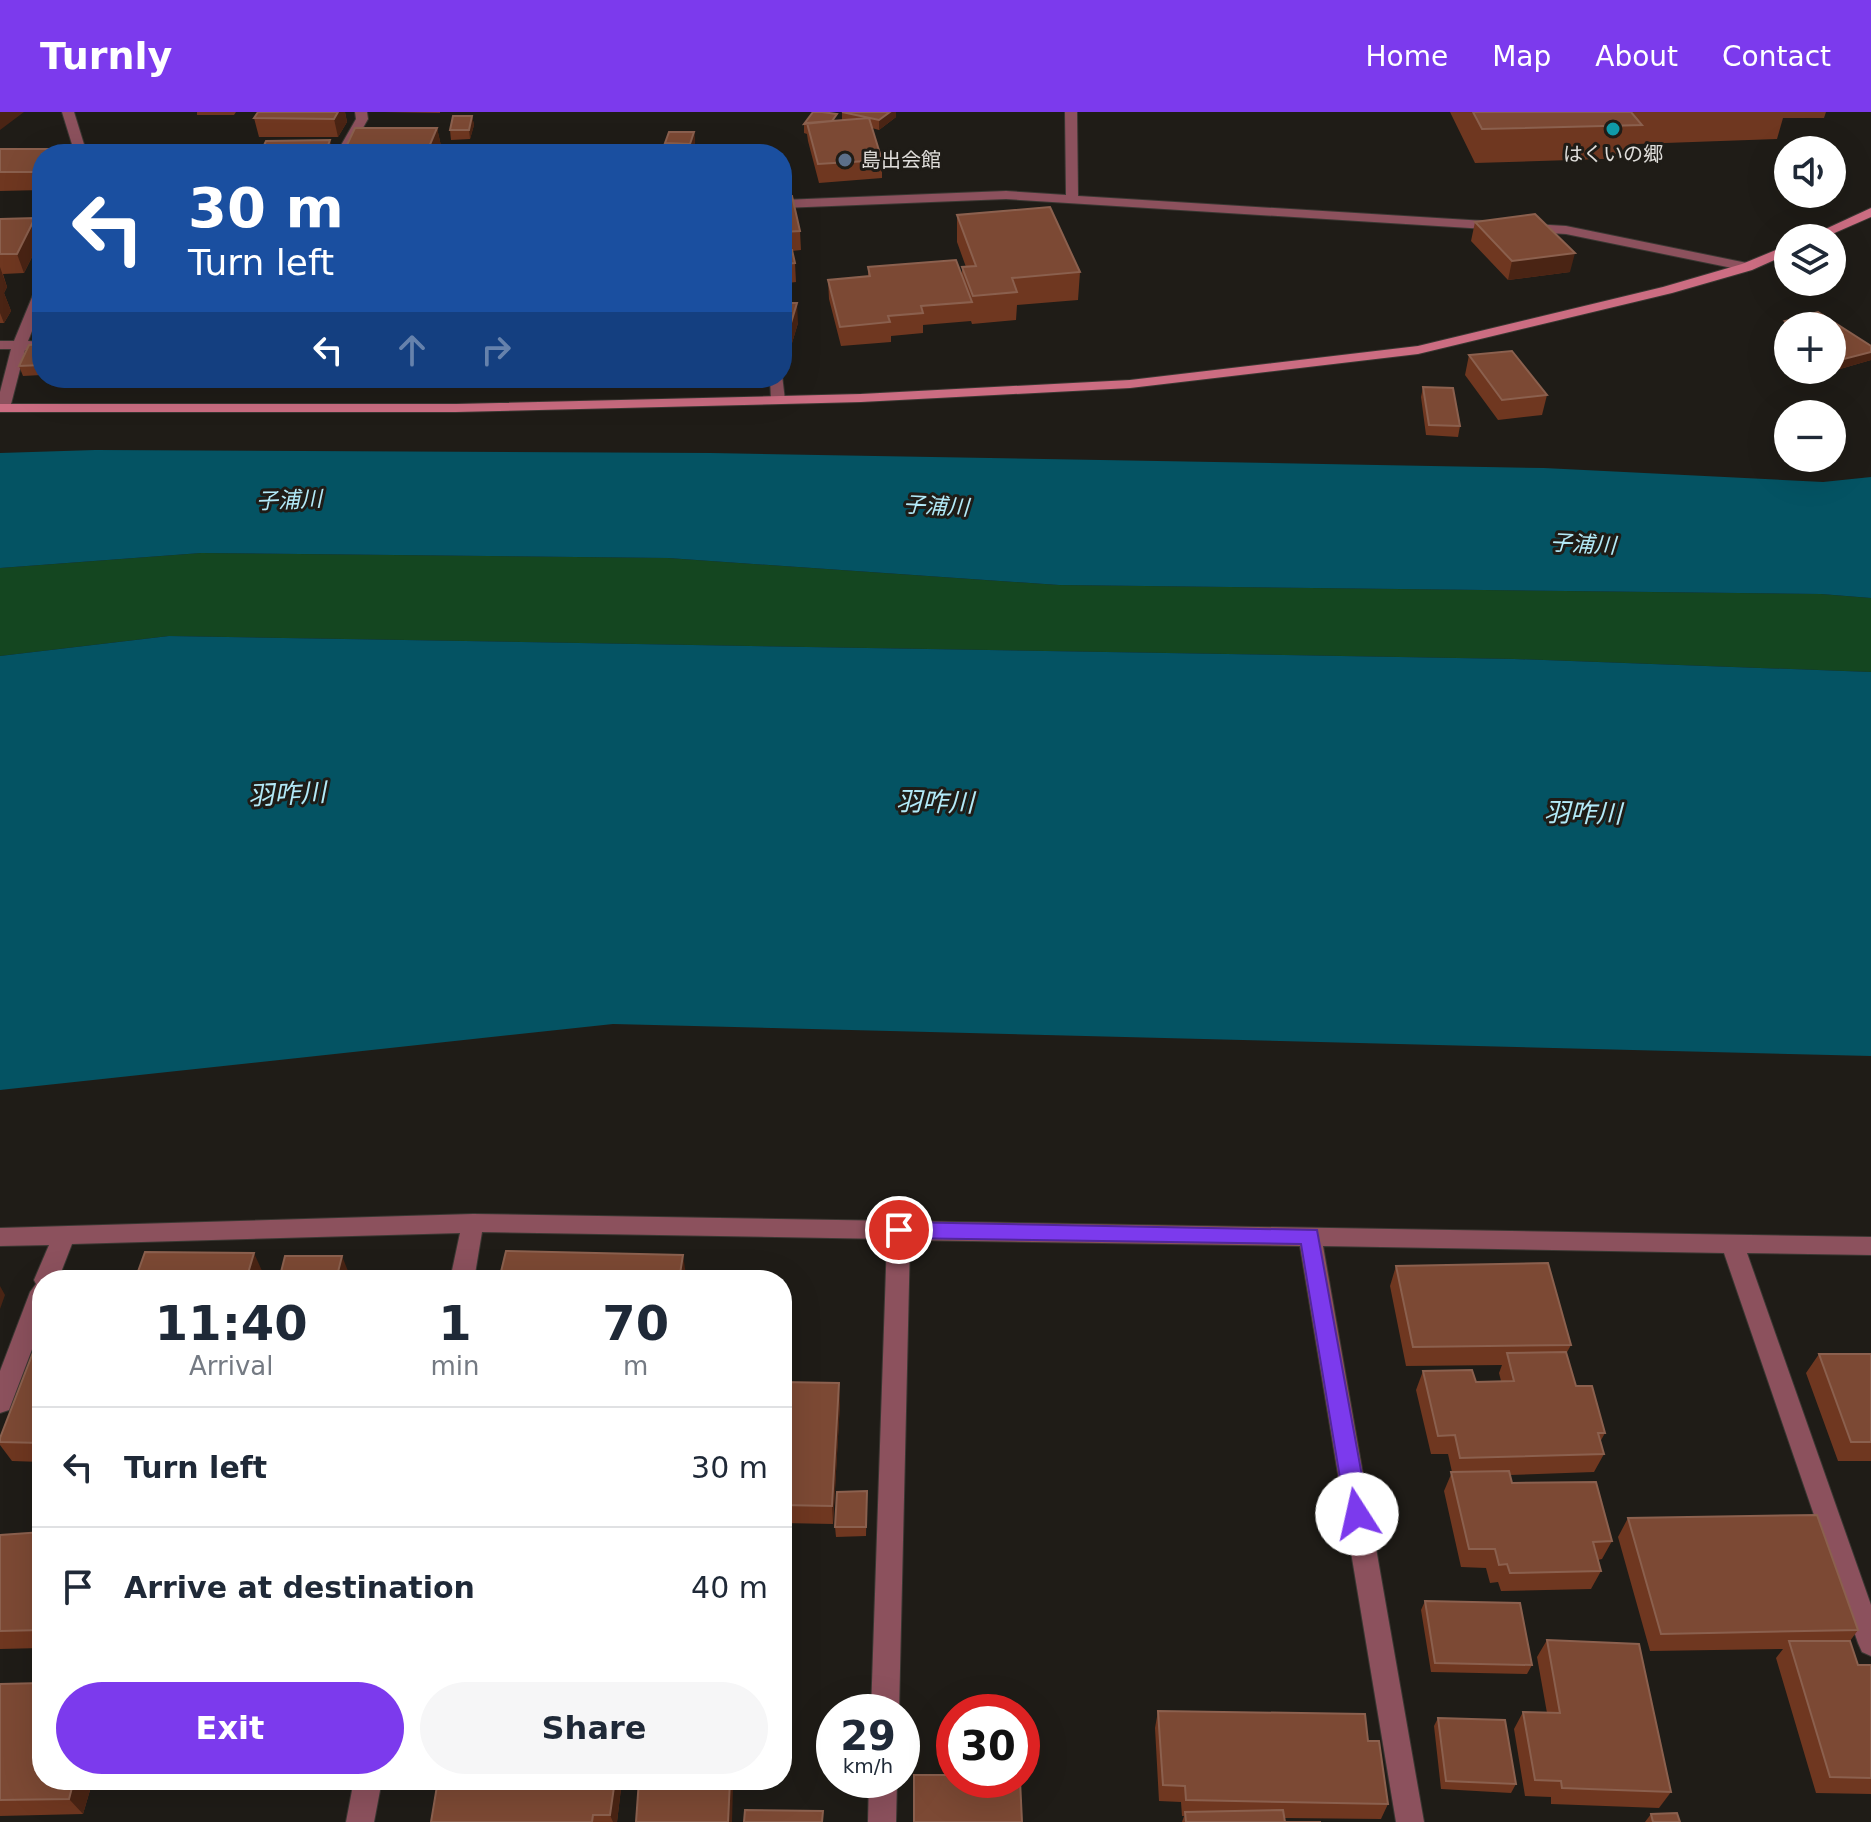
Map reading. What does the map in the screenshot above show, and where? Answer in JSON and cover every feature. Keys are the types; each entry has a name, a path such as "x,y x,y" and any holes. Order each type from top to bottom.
{"street":[{"path":"68,112 78,144"},
{"path":"348,144 362,119 361,112"},
{"path":"1071,112 1072,201"},
{"path":"792,204 1006,195 1566,230 1747,267"},
{"path":"1844,224 1871,212"},
{"path":"32,314 19,346 2,408 456,408 778,400 1130,384 1418,350 1667,290 1747,267 1774,255"},
{"path":"0,345 32,346"},
{"path":"777,388 778,400"},
{"path":"464,1270 473,1223"},
{"path":"0,1237 473,1223 1871,1246"},
{"path":"886,1694 899,1230"},
{"path":"50,1270 64,1235"},
{"path":"1310,1236 1410,1822"},
{"path":"1733,1245 1871,1643"},
{"path":"0,1402 32,1318"},
{"path":"360,1822 366,1790"},
{"path":"882,1822 883,1798"}],"green space":[{"path":"201,553 668,558 1059,585 1821,594 1871,598 1871,672 1514,659 169,636 0,656 0,568"}],"water":[{"name":"子浦川","path":"95,450 711,453 1544,468 1823,482 1871,477 1871,598 1821,594 1059,585 668,558 201,553 0,568 0,453"},
{"name":"羽咋川","path":"169,636 1514,659 1871,672 1871,1056 613,1024 0,1090 0,656"}],"building":[{"path":"258,112 338,112 334,119 254,118"},
{"path":"813,112 837,114 832,121 804,124"},
{"path":"842,112 890,112 879,120"},
{"path":"1473,112 1631,112 1642,125 1482,129"},
{"path":"453,116 472,116 469,130 450,130"},
{"path":"869,118 882,160 818,164 807,123"},
{"path":"355,128 437,128 430,144 347,144"},
{"path":"669,132 694,132 690,144 665,143"},
{"path":"330,140 329,144 265,144 266,141"},
{"path":"0,149 32,149 32,172 0,172"},
{"path":"792,196 800,231 792,231"},
{"path":"1050,207 1080,272 1012,278 1017,292 973,296 962,267 976,266 957,215"},
{"path":"1535,214 1575,253 1512,261 1475,222"},
{"path":"32,218 17,254 0,254 0,219"},
{"path":"956,260 972,302 921,306 923,313 888,316 890,322 840,327 828,280 870,276 868,267"},
{"path":"792,303 797,303 792,320"},
{"path":"1846,330 1871,346 1871,352 1846,358"},
{"path":"29,345 32,345 32,365 19,366"},
{"path":"1512,351 1547,395 1502,400 1469,355"},
{"path":"1423,387 1453,388 1460,426 1429,425"},
{"path":"506,1251 683,1255 681,1270 501,1270"},
{"path":"145,1252 254,1253 249,1270 139,1270"},
{"path":"285,1256 342,1256 338,1270 282,1270"},
{"path":"1548,1263 1571,1345 1413,1347 1396,1266"},
{"path":"1566,1352 1576,1386 1592,1386 1605,1433 1598,1433 1604,1454 1460,1458 1455,1435 1438,1436 1423,1371 1472,1370 1476,1382 1514,1381 1507,1353"},
{"path":"1819,1354 1871,1354 1871,1442 1851,1442"},
{"path":"32,1355 32,1443 0,1442"},
{"path":"792,1382 839,1383 832,1506 792,1505"},
{"path":"1509,1471 1512,1483 1596,1482 1612,1541 1593,1542 1601,1571 1510,1573 1507,1564 1499,1565 1495,1549 1469,1549 1451,1472"},
{"path":"867,1491 866,1527 835,1527 837,1492"},
{"path":"1817,1515 1858,1630 1661,1634 1628,1518"},
{"path":"32,1533 32,1630 0,1631 0,1535"},
{"path":"1425,1601 1520,1603 1532,1665 1435,1663"},
{"path":"1547,1640 1639,1644 1671,1792 1562,1788 1561,1781 1535,1780 1523,1712 1560,1713"},
{"path":"1789,1641 1850,1641 1858,1665 1871,1665 1871,1778 1830,1777"},
{"path":"32,1683 32,1790 71,1790 69,1799 0,1800 0,1684"},
{"path":"1158,1711 1365,1714 1368,1741 1379,1741 1388,1804 1186,1800 1185,1786 1163,1785"},
{"path":"1438,1718 1505,1720 1516,1784 1446,1781"},
{"path":"920,1775 936,1775 936,1798 1021,1798 1022,1822 914,1822 914,1798 920,1798"},
{"path":"436,1790 614,1790 610,1815 593,1815 592,1822 431,1822"},
{"path":"638,1790 730,1790 728,1822 636,1822"},
{"path":"745,1810 823,1811 822,1822 744,1822"},
{"path":"1283,1810 1285,1822 1186,1822 1185,1812"},
{"path":"1677,1813 1680,1822 1653,1822 1651,1814"}],"place":[{"name":"はくいの郷","path":"1613,129"},
{"name":"島出会館","path":"845,160"}],"route":[{"path":"899,1230 1310,1236 1357,1514"}]}
